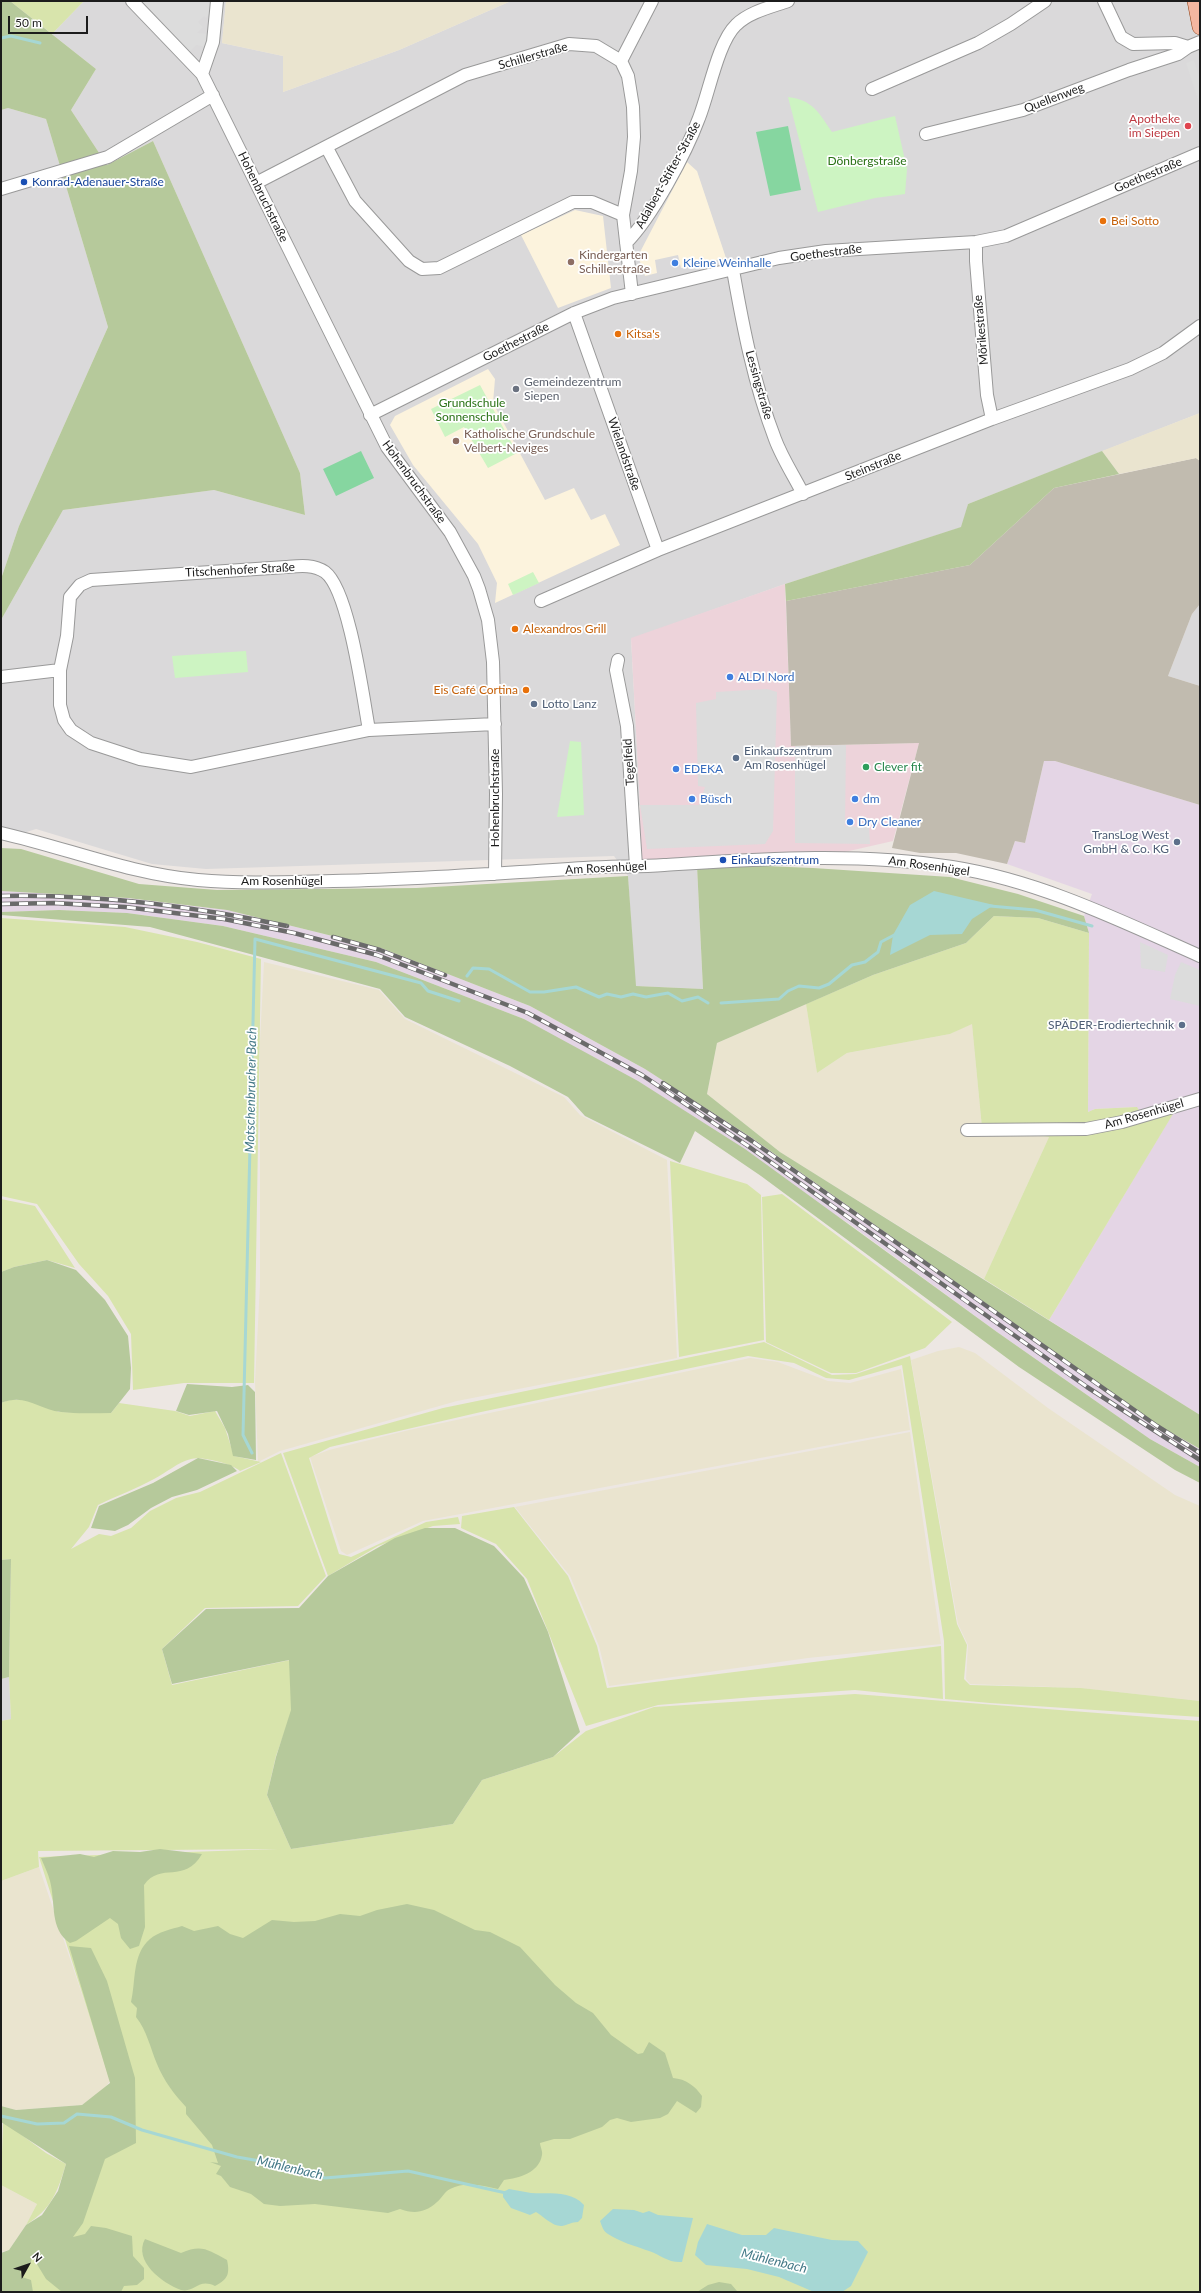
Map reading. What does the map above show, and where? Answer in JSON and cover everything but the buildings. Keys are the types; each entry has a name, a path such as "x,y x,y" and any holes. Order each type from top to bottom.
{"main road":[{"path":"1195,1 1200,27"}],"street":[{"name":"Hohenbruchstraße","path":"132,1 202,74 214,95 386,447 450,532 474,576 486,611 491,634 495,724 495,874"},
{"path":"202,74 213,42 217,1"},
{"path":"632,294 623,215 631,171 634,137 633,107 629,84 621,61 652,1"},
{"name":"Adalbert-Stifter-Straße","path":"626,243 642,225 673,171 696,125 726,40 735,25 749,16 788,1"},
{"path":"872,89 978,43 1011,24 1045,1"},
{"path":"1104,1 1121,37 1133,44 1175,43 1183,51"},
{"name":"Quellenweg","path":"926,134 1023,110 1183,51 1200,42"},
{"name":"Schillerstraße","path":"256,183 327,148 466,75 569,44 596,46 621,61"},
{"path":"1,190 108,157 214,95"},
{"path":"327,148 355,201 409,261 422,269 439,268 573,202 592,202 623,215"},
{"name":"Goethestraße","path":"370,415 574,313 602,302 779,258 826,250 976,242 1006,236 1200,153"},
{"name":"Mörikestraße","path":"976,242 976,261 986,387 992,419"},
{"name":"Lessingstraße","path":"733,270 744,336 760,394 776,440 803,494"},
{"name":"Wielandstraße","path":"574,313 658,550"},
{"name":"Steinstraße","path":"541,601 658,550 992,419 1130,368 1164,353 1200,326"},
{"name":"Titschenhofer Straße","path":"369,730 352,643 338,591 326,572 317,567 278,567 91,580 80,585 70,597 66,636 60,670 62,683 60,705 64,720 71,730 91,743 144,760 191,767 369,730 495,724"},
{"name":"Tegelfeld","path":"618,660 616,670 627,726 636,866"},
{"path":"1,677 60,670"},
{"name":"Am Rosenhügel","path":"1,834 135,871 160,876 202,880 351,881 801,857 898,860 955,868 1010,880 1092,907 1200,956"},
{"name":"Am Rosenhügel","path":"967,1130 1086,1129 1122,1122 1200,1099"}],"shaded area":[{"path":"84,1 226,1 222,43 283,56 283,92 399,50 511,1 1200,1 1200,413 968,504 962,527 785,584 631,639 640,805 631,812 634,852 697,866 703,989 635,986 628,876 614,856 206,869 152,864 36,829 1,840 1,620 63,510 214,490 305,515 300,473 153,141 107,165 71,110 96,69 52,34"},
{"path":"213,1 209,8 212,12 206,18 204,16 198,22 203,27 197,33 209,34 205,47 196,45 190,52 142,2"},
{"path":"226,1 511,1 399,50 283,92 283,56 222,43"},
{"path":"1194,60 1200,79 1200,106 1186,63"},
{"path":"8,108 46,119 108,327 19,526 1,579 1,110"},
{"path":"687,162 697,171 726,258 681,268 678,255 655,260 657,273 645,276 638,256"},
{"name":"Kindergarten Schillerstraße","path":"575,210 603,216 611,288 558,308 521,235"},
{"path":"488,369 495,379 493,403 545,500 574,488 591,520 605,514 620,545 495,603 497,583 478,544 413,465 390,425 395,416"},
{"path":"1200,413 1200,461 1196,458 1119,474 1102,451"},
{"path":"1196,458 1200,461 1200,604 1192,614 1168,676 1200,686 1200,805 1055,761 1044,761 1025,843 1015,841 1007,864 956,853 920,853 892,848 919,743 791,746 786,601 970,565 1054,488"},
{"path":"785,584 791,746 919,743 893,841 827,856 639,862 640,805 631,638"},
{"path":"1200,604 1200,686 1168,676 1192,614"},
{"name":"Einkaufszentrum Am Rosenhügel","path":"767,689 777,692 773,831 765,844 647,849 640,805 699,805 705,787 698,786 696,703 716,699 716,692"},
{"name":"Einkaufszentrum Am Rosenhügel","path":"846,745 845,826 869,827 870,844 795,843 795,746"},
{"path":"1044,761 1055,761 1200,805 1200,1415 1049,1320 1172,1115 1140,1112 1136,1107 1095,1109 1088,1112 1089,933 1084,916 1092,894 1007,864 1015,841 1025,843"},
{"path":"1,891 128,898 227,910 381,948 530,1006 645,1069 752,1138 1158,1425 1200,1449 1200,1467 1150,1439 997,1332 848,1223 524,1019 376,962 223,926 127,913 59,910 1,912"},
{"path":"1140,942 1168,955 1165,972 1141,968"},
{"path":"264,962 379,990 405,1019 564,1097 580,1115 667,1160 677,1358 457,1401 280,1451 258,1462 255,1382 260,1284 260,1041"},
{"path":"1181,962 1200,970 1200,1006 1170,999 1175,975"},
{"path":"806,1004 817,1073 847,1053 950,1034 972,1023 982,1128 1049,1137 984,1279 780,1152 707,1094 717,1043"},
{"path":"959,1347 975,1353 1048,1408 1175,1495 1200,1506 1200,1701 1080,1688 970,1684 966,1679 968,1645 958,1624 911,1360 938,1351"},
{"path":"750,1358 778,1362 828,1381 850,1383 901,1369 910,1430 423,1521 347,1555 341,1551 310,1457 329,1450 409,1430"},
{"path":"910,1432 941,1644 808,1658 609,1686 599,1646 570,1576 515,1507"},
{"path":"9,1677 11,1719 1,1721 1,1679"},
{"path":"39,1867 111,2080 103,2090 82,2105 16,2110 1,2106 1,1881"},
{"path":"1,2185 37,2204 26,2225 9,2250 1,2252"}],"green space":[{"path":"1,1 10,1 96,69 71,110 107,165 153,141 300,473 305,515 214,490 63,510 1,620 1,579 19,526 108,327 46,119 8,108 1,110"},
{"path":"10,1 84,1 52,34"},
{"name":"Dönbergstraße","path":"788,97 804,101 809,104 819,113 832,132 895,116 907,169 905,194 875,198 818,212"},
{"path":"788,126 801,190 770,196 756,132"},
{"name":"Grundschule Sonnenschule","path":"480,385 517,453 488,468 464,427 445,437 431,409"},
{"path":"361,451 374,478 336,496 323,469"},
{"path":"1102,451 1119,474 1054,488 970,565 786,601 785,584 961,527 968,504"},
{"path":"533,572 539,583 513,595 508,584"},
{"path":"246,651 248,672 175,678 172,656"},
{"path":"570,741 581,742 584,815 557,817"},
{"path":"1,848 21,849 139,884 217,890 416,888 628,876 636,986 703,989 697,866 717,864 813,868 950,877 1018,894 1084,916 1089,933 1038,918 994,916 966,943 873,975 717,1043 707,1094 780,1152 1200,1415 1200,1449 1158,1425 752,1138 645,1069 530,1006 381,948 227,910 128,898 1,891"},
{"path":"59,910 127,913 223,926 376,962 524,1019 638,1081 745,1149 997,1332 1150,1439 1200,1467 1200,1483 1175,1470 1019,1367 761,1176 695,1131 680,1163 585,1116 568,1097 510,1066 405,1017 380,989 150,927 1,915 1,912"},
{"path":"994,916 1038,918 1089,933 1088,1112 1095,1109 1137,1107 1140,1112 1173,1114 1049,1320 984,1279 1049,1137 982,1128 972,1024 950,1034 847,1053 817,1073 806,1004 873,975 966,943"},
{"path":"1,918 125,927 197,942 261,959 254,1383 184,1383 133,1390 131,1334 108,1296 79,1264 37,1204 1,1196"},
{"path":"670,1161 747,1184 761,1195 764,1340 679,1357"},
{"path":"782,1194 952,1322 925,1348 856,1373 831,1373 766,1342 762,1197"},
{"path":"1,1199 35,1206 75,1268 47,1260 14,1267 1,1272"},
{"path":"47,1260 76,1270 105,1300 128,1336 131,1368 130,1389 111,1413 53,1411 18,1400 10,1400 1,1403 1,1272 14,1267"},
{"path":"764,1342 832,1375 856,1374 910,1356 957,1624 967,1645 964,1679 970,1685 1081,1688 1200,1701 1200,1717 945,1699 944,1641 902,1365 849,1380 826,1378 794,1363 748,1356 481,1412 330,1447 309,1458 339,1554 351,1557 426,1522 458,1517 460,1524 433,1526 378,1546 328,1576 283,1453 443,1408"},
{"path":"187,1384 232,1387 248,1385 255,1392 256,1460 233,1456 228,1434 217,1411 189,1415 176,1411"},
{"path":"9,1400 30,1400 59,1412 111,1413 119,1403 175,1411 190,1416 215,1411 225,1428 234,1456 261,1462 240,1471 217,1461 196,1458 181,1463 159,1477 98,1505 89,1527 71,1549 99,1534 111,1536 131,1528 150,1511 176,1498 200,1492 281,1453 326,1576 298,1606 205,1608 162,1649 172,1685 290,1660 292,1711 276,1756 267,1795 291,1849 453,1824 482,1780 553,1757 586,1731 654,1707 855,1694 1200,1721 1200,2292 1,2292 100,2153 128,2138 39,1857 278,1849 38,1851 39,1867 1,1881 1,1721 11,1719 9,1677 11,1559 1,1560 1,1403"},
{"path":"198,1458 231,1465 237,1471 197,1490 172,1497 151,1508 128,1525 115,1531 91,1528 99,1506 153,1483"},
{"path":"514,1507 568,1576 597,1646 607,1688 941,1646 943,1699 855,1690 754,1697 658,1705 586,1726 527,1579 496,1544 461,1528 462,1516"},
{"path":"425,1528 455,1528 494,1546 524,1578 548,1632 580,1732 553,1757 482,1780 453,1824 291,1849 267,1795 276,1757 291,1710 289,1660 172,1684 162,1649 206,1609 299,1608 328,1576 395,1538"},
{"path":"11,1559 9,1677 1,1679 1,1560"},
{"path":"160,1849 202,1854 188,1869 158,1874 144,1885 145,1927 139,1946 130,1949 121,1938 118,1924 110,1918 76,1941 70,1943 63,1937 56,1923 52,1889 41,1858 80,1854 94,1857 113,1851 140,1852"},
{"path":"407,1904 434,1910 475,1930 490,1932 520,1947 555,1985 576,2003 593,2013 611,2035 638,2054 643,2053 649,2042 665,2053 673,2078 686,2081 696,2089 702,2096 701,2107 696,2113 677,2101 668,2114 660,2118 631,2122 617,2118 610,2120 602,2127 570,2139 554,2139 540,2143 542,2154 540,2161 528,2174 504,2180 498,2189 474,2184 456,2187 448,2190 433,2206 419,2212 410,2212 400,2209 388,2213 315,2204 280,2206 264,2204 251,2194 230,2187 221,2176 216,2174 221,2166 210,2162 218,2163 212,2145 186,2114 186,2107 166,2082 157,2064 146,2034 136,2017 137,2008 131,2002 137,1960 144,1945 157,1934 182,1926 194,1931 218,1926 230,1934 243,1938 272,1920 294,1922 315,1921 340,1914 360,1916 377,1910"},
{"path":"69,1946 91,1948 107,1981 135,2078 136,2143 105,2159 83,2223 73,2237 85,2234 91,2226 106,2228 132,2236 133,2256 144,2268 144,2279 137,2285 124,2286 121,2292 62,2292 46,2279 32,2256 31,2262 20,2272 22,2277 31,2280 33,2292 1,2292 1,2253 9,2250 26,2225 42,2215 58,2191 66,2164 1,2122 1,2106 16,2110 82,2105 110,2083"},
{"path":"3,2121 46,2153 66,2164 60,2183 48,2206 35,2219 26,2225 37,2204 1,2185"},
{"path":"145,2239 181,2253 194,2249 205,2249 210,2251 227,2260 227,2276 223,2281 215,2286 204,2284 190,2290 181,2290 174,2287 158,2277 146,2263 142,2247"},
{"path":"719,2282 731,2284 737,2291 744,2292 697,2292 708,2285"}],"water":[{"path":"934,891 994,905 972,919 962,934 930,935 890,955 893,935 910,905"},
{"path":"509,2189 531,2193 559,2194 573,2197 584,2205 582,2218 578,2222 559,2226 555,2225 536,2212 530,2215 511,2208 503,2197 503,2192"},
{"path":"613,2209 634,2210 643,2213 649,2211 658,2215 693,2218 682,2262 669,2260 623,2242 606,2233 600,2221"},
{"path":"707,2224 742,2235 766,2235 774,2228 832,2240 858,2241 868,2252 851,2286 842,2292 814,2292 779,2277 747,2269 706,2265 695,2255 698,2242"}],"waterway":[{"path":"1,38 11,36 40,43"},
{"name":"Motschenbrucher Bach","path":"990,906 1035,910 1092,926"},
{"name":"Motschenbrucher Bach","path":"721,1003 779,999 788,991 799,986 819,988 829,984 852,965 865,962 878,952 881,942 896,934"},
{"name":"Motschenbrucher Bach","path":"252,1453 243,1435 255,939 421,983 428,991 459,1001"},
{"name":"Motschenbrucher Bach","path":"467,976 473,968 489,969 530,992 544,992 576,987 599,997 607,994 621,997 633,994 646,997 668,993 682,1001 698,997 708,1003"},
{"name":"Mühlenbach","path":"1,2116 37,2124 64,2123 77,2114 111,2117 142,2130 237,2157 283,2165 325,2178 408,2171 506,2193"}],"railway":[{"path":"1,896 109,899 181,907 287,926"},
{"path":"1,904 54,903 125,907 224,919 294,933 377,955 528,1013 642,1075 748,1146 1087,1387 1200,1460"},
{"path":"333,937 380,950 445,975"},
{"path":"663,1083 752,1141 1157,1426 1200,1453"}],"place":[{"name":"Apotheke im Siepen","path":"1188,126"},
{"name":"Konrad-Adenauer-Straße","path":"24,182"},
{"name":"Bei Sotto","path":"1103,221"},
{"name":"Kindergarten Schillerstraße","path":"571,262"},
{"name":"Kleine Weinhalle","path":"675,263"},
{"name":"Kitsa's","path":"618,334"},
{"name":"Gemeindezentrum Siepen","path":"516,389"},
{"name":"Katholische Grundschule Velbert-Neviges","path":"456,441"},
{"name":"Alexandros Grill","path":"515,629"},
{"name":"ALDI Nord","path":"730,677"},
{"name":"Eis Café Cortina","path":"526,690"},
{"name":"Lotto Lanz","path":"534,704"},
{"name":"Einkaufszentrum Am Rosenhügel","path":"736,758"},
{"name":"Clever fit","path":"866,767"},
{"name":"EDEKA","path":"676,769"},
{"name":"Büsch","path":"692,799"},
{"name":"dm","path":"855,799"},
{"name":"Dry Cleaner","path":"850,822"},
{"name":"TransLog West GmbH & Co. KG","path":"1177,842"},
{"name":"Einkaufszentrum","path":"723,860"},
{"name":"SPÄDER-Erodiertechnik","path":"1182,1025"}]}
